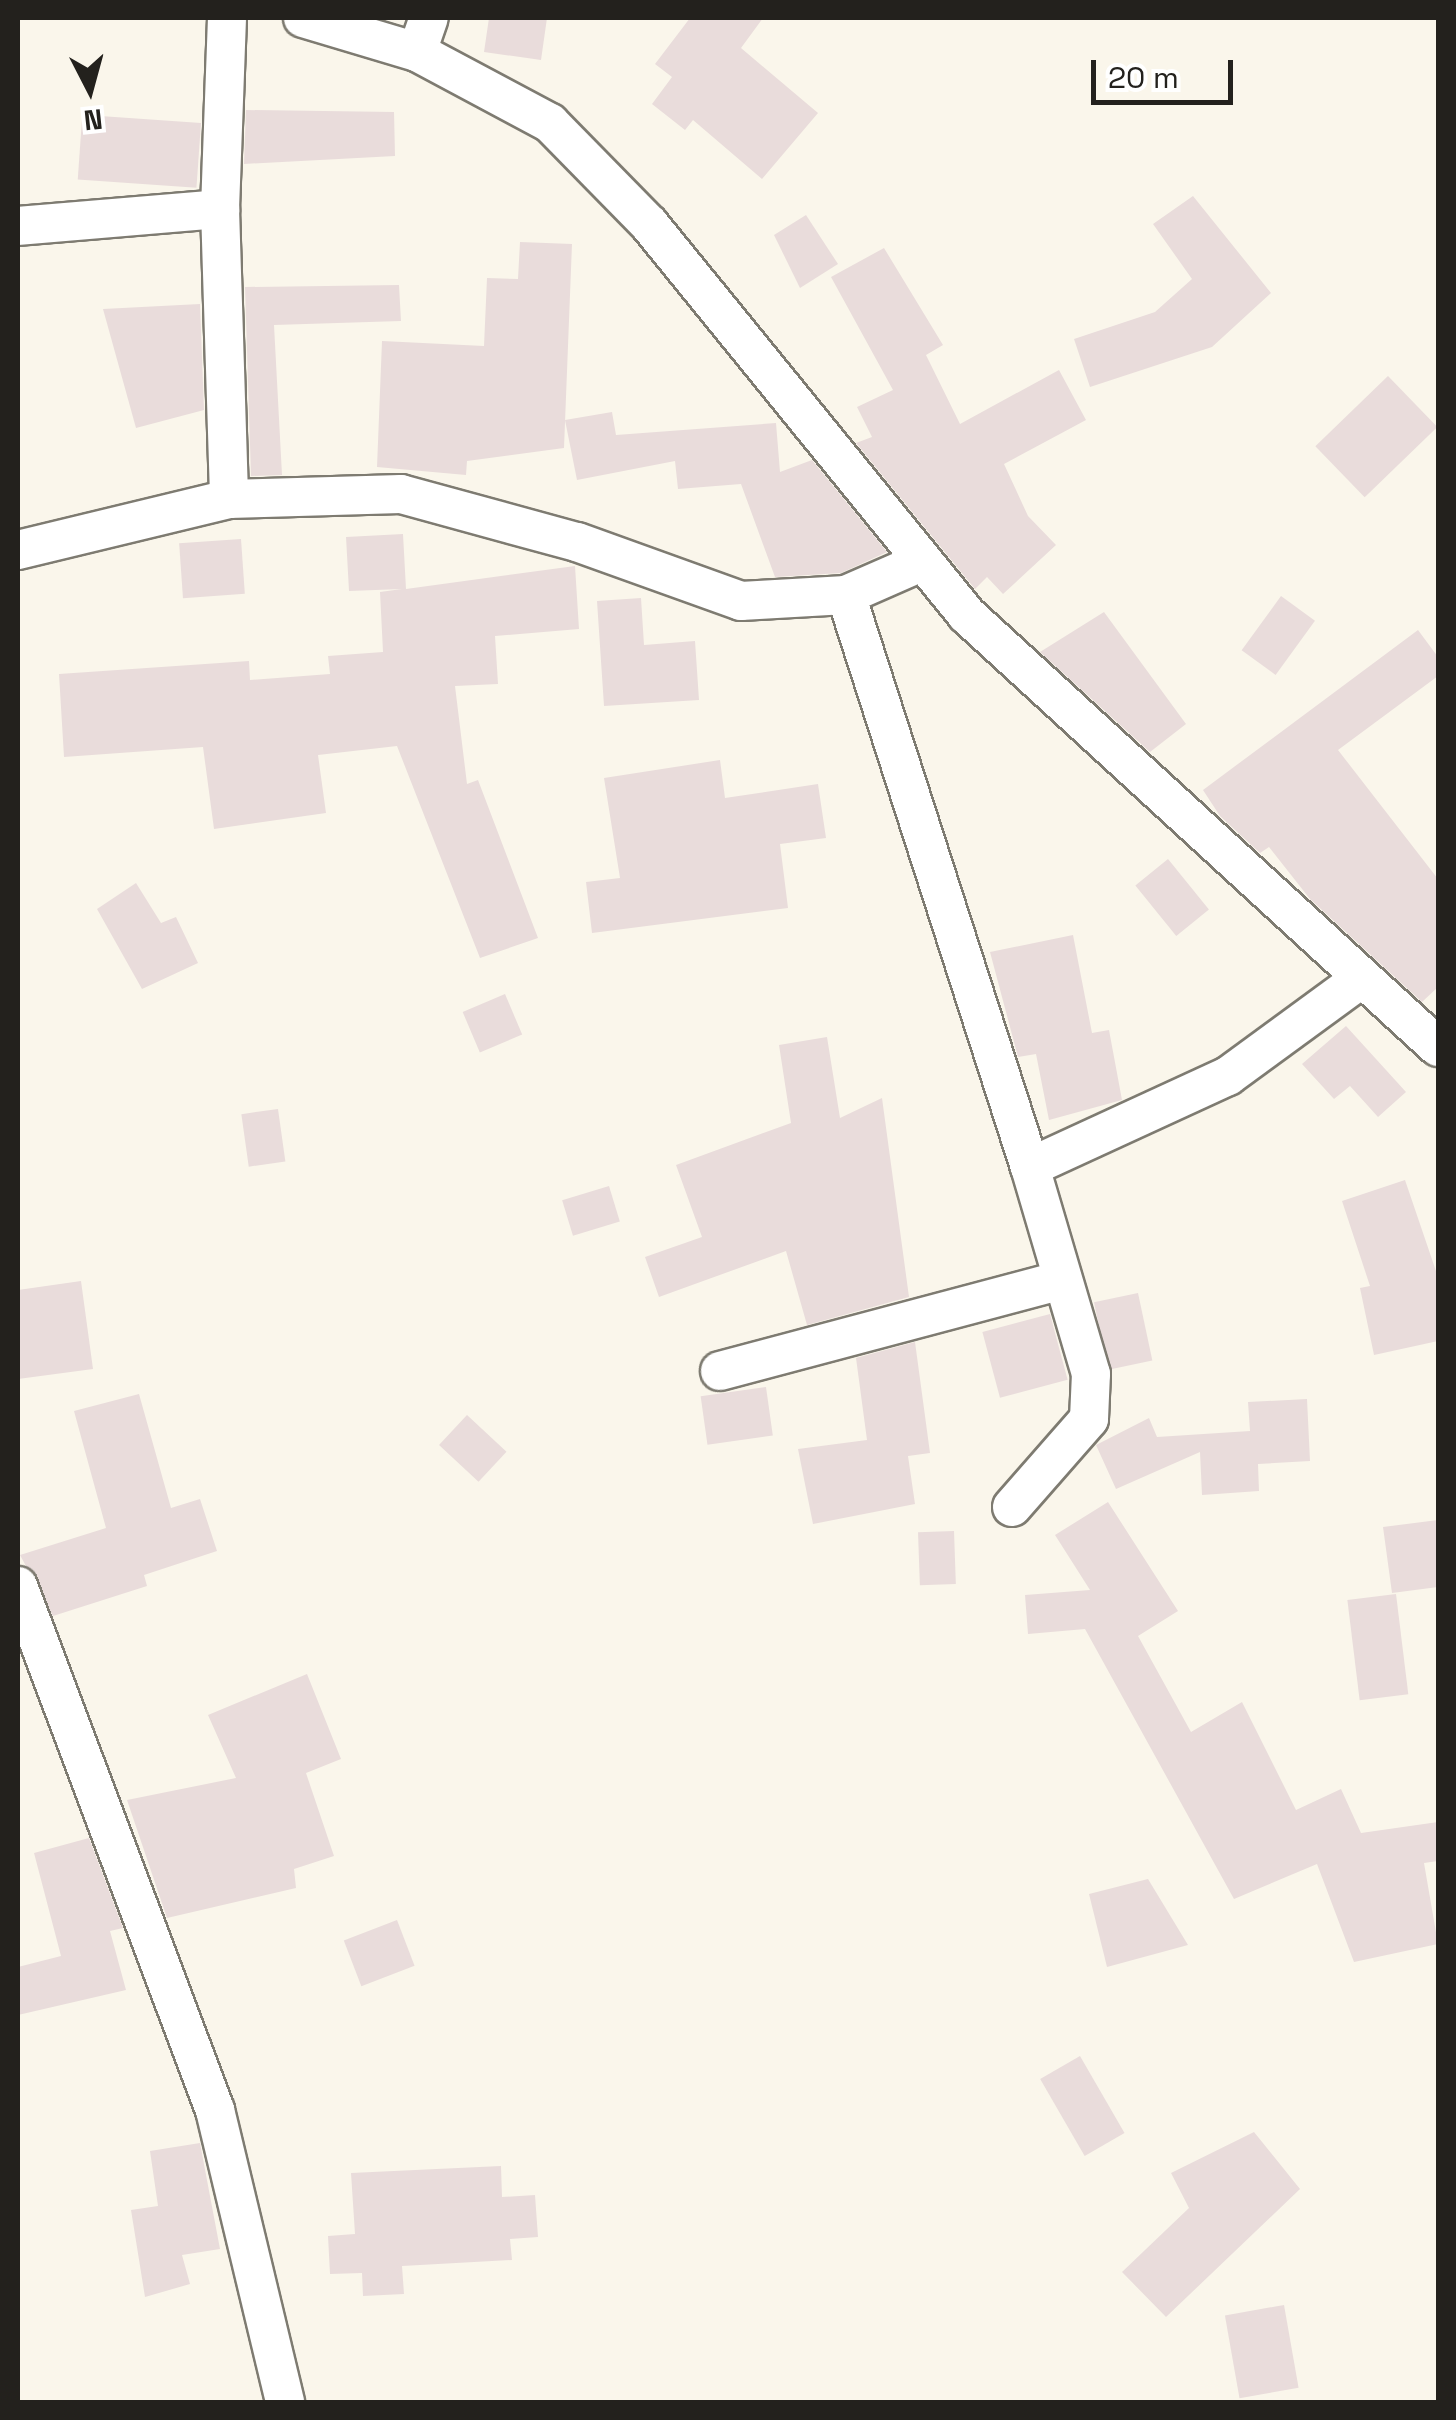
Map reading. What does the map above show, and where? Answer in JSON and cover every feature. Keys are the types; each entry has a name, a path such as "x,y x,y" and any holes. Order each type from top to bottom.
{"street":[{"path":"227,18 220,208 229,500"},
{"path":"303,18 423,35 550,123 602,172 922,562 1360,980 1438,1047"},
{"path":"18,226 220,208"},
{"path":"18,550 229,500 402,494 578,542 742,601 846,595 922,562"},
{"path":"846,595 1030,1166 1091,1374 1088,1419 1012,1507"},
{"path":"1030,1166 1228,1076 1360,980"},
{"path":"720,1372 1062,1280"},
{"path":"18,1586 215,2110 285,2402"}],"building":[{"path":"489,18 547,18 541,60 484,52"},
{"path":"690,18 763,18 741,48 818,113 762,179 693,120 685,130 652,104 672,77 655,64"},
{"path":"246,110 394,112 395,156 244,164"},
{"path":"82,115 201,123 196,188 78,180"},
{"path":"1193,196 1271,293 1212,347 1090,387 1074,339 1155,312 1192,279 1153,224"},
{"path":"806,215 838,264 800,288 774,235"},
{"path":"520,242 572,244 564,448 467,461 466,475 377,467 382,341 484,346 487,278 518,279"},
{"path":"884,248 943,345 926,355 960,424 1059,370 1086,420 1004,464 1028,516 1056,545 1003,594 987,577 975,589 856,443 872,437 857,407 893,390 831,277"},
{"path":"399,285 401,321 274,325 282,475 251,476 245,287"},
{"path":"200,304 204,410 136,428 103,309"},
{"path":"1388,376 1437,427 1365,497 1315,446"},
{"path":"612,412 616,435 776,423 780,472 812,460 887,552 841,573 775,577 741,484 678,489 675,461 577,480 565,420"},
{"path":"403,534 406,589 575,566 579,629 495,636 498,684 455,686 467,784 478,780 538,938 480,958 397,746 318,755 326,813 214,829 203,747 64,757 59,674 249,661 250,680 330,674 328,656 383,652 380,592 402,589 349,591 346,537"},
{"path":"241,539 245,594 183,598 179,543"},
{"path":"1281,596 1315,621 1276,675 1242,650"},
{"path":"641,598 644,645 695,641 699,700 604,706 597,601"},
{"path":"1104,612 1186,724 1150,752 1040,652"},
{"path":"1418,630 1438,657 1438,676 1338,750 1438,879 1438,987 1422,1002 1310,899 1269,847 1260,853 1220,816 1203,790"},
{"path":"720,760 725,798 818,784 826,838 780,844 788,908 592,933 586,882 620,878 604,778"},
{"path":"1168,859 1209,910 1176,936 1135,885"},
{"path":"136,883 161,923 176,917 198,963 142,989 97,909"},
{"path":"1073,935 1092,1033 1109,1030 1122,1100 1049,1120 1036,1054 1018,1057 990,952"},
{"path":"505,994 522,1035 480,1052 463,1012"},
{"path":"1346,1026 1406,1092 1378,1117 1350,1086 1334,1099 1302,1064"},
{"path":"827,1037 840,1118 882,1098 909,1297 807,1325 786,1251 659,1297 645,1257 702,1237 676,1165 791,1123 779,1045"},
{"path":"278,1109 285,1161 249,1167 241,1114"},
{"path":"1405,1180 1438,1277 1438,1341 1374,1355 1360,1288 1370,1286 1342,1201"},
{"path":"609,1186 620,1221 573,1236 562,1200"},
{"path":"81,1281 93,1369 18,1379 18,1290"},
{"path":"1138,1293 1152,1360 1108,1370 1094,1302"},
{"path":"1050,1314 1068,1380 1000,1398 982,1332"},
{"path":"915,1342 930,1453 908,1456 915,1504 813,1524 798,1449 867,1440 856,1358"},
{"path":"766,1387 773,1436 707,1445 701,1396"},
{"path":"139,1394 171,1508 200,1499 217,1551 144,1575 147,1586 53,1616 20,1555 106,1528 74,1411"},
{"path":"1307,1399 1310,1461 1258,1464 1259,1491 1202,1495 1200,1452 1116,1489 1096,1445 1149,1418 1157,1437 1250,1431 1248,1402"},
{"path":"467,1415 506,1452 479,1482 439,1445"},
{"path":"1108,1502 1178,1611 1138,1636 1191,1732 1242,1702 1296,1810 1341,1789 1361,1833 1438,1822 1438,1861 1424,1863 1438,1944 1354,1962 1317,1864 1234,1899 1085,1629 1028,1634 1025,1595 1090,1590 1055,1535"},
{"path":"1438,1520 1438,1587 1392,1593 1383,1527"},
{"path":"954,1531 956,1584 920,1585 918,1532"},
{"path":"1396,1594 1408,1694 1360,1700 1347,1600"},
{"path":"307,1674 341,1759 306,1773 334,1856 294,1869 296,1888 167,1918 127,1800 236,1778 208,1715"},
{"path":"89,1838 123,1928 110,1931 126,1990 18,2015 18,1967 61,1956 34,1853"},
{"path":"1148,1879 1188,1945 1107,1967 1089,1894"},
{"path":"397,1920 415,1966 361,1986 344,1940"},
{"path":"1080,2056 1124,2133 1085,2156 1040,2079"},
{"path":"1254,2132 1300,2189 1166,2317 1122,2272 1189,2208 1171,2173"},
{"path":"200,2143 220,2249 182,2255 190,2284 145,2297 131,2210 158,2206 150,2151"},
{"path":"501,2166 502,2197 535,2195 538,2237 510,2239 512,2260 402,2266 404,2294 363,2296 362,2273 330,2274 328,2236 355,2234 351,2173"},
{"path":"1284,2305 1299,2388 1239,2398 1225,2315"}]}
